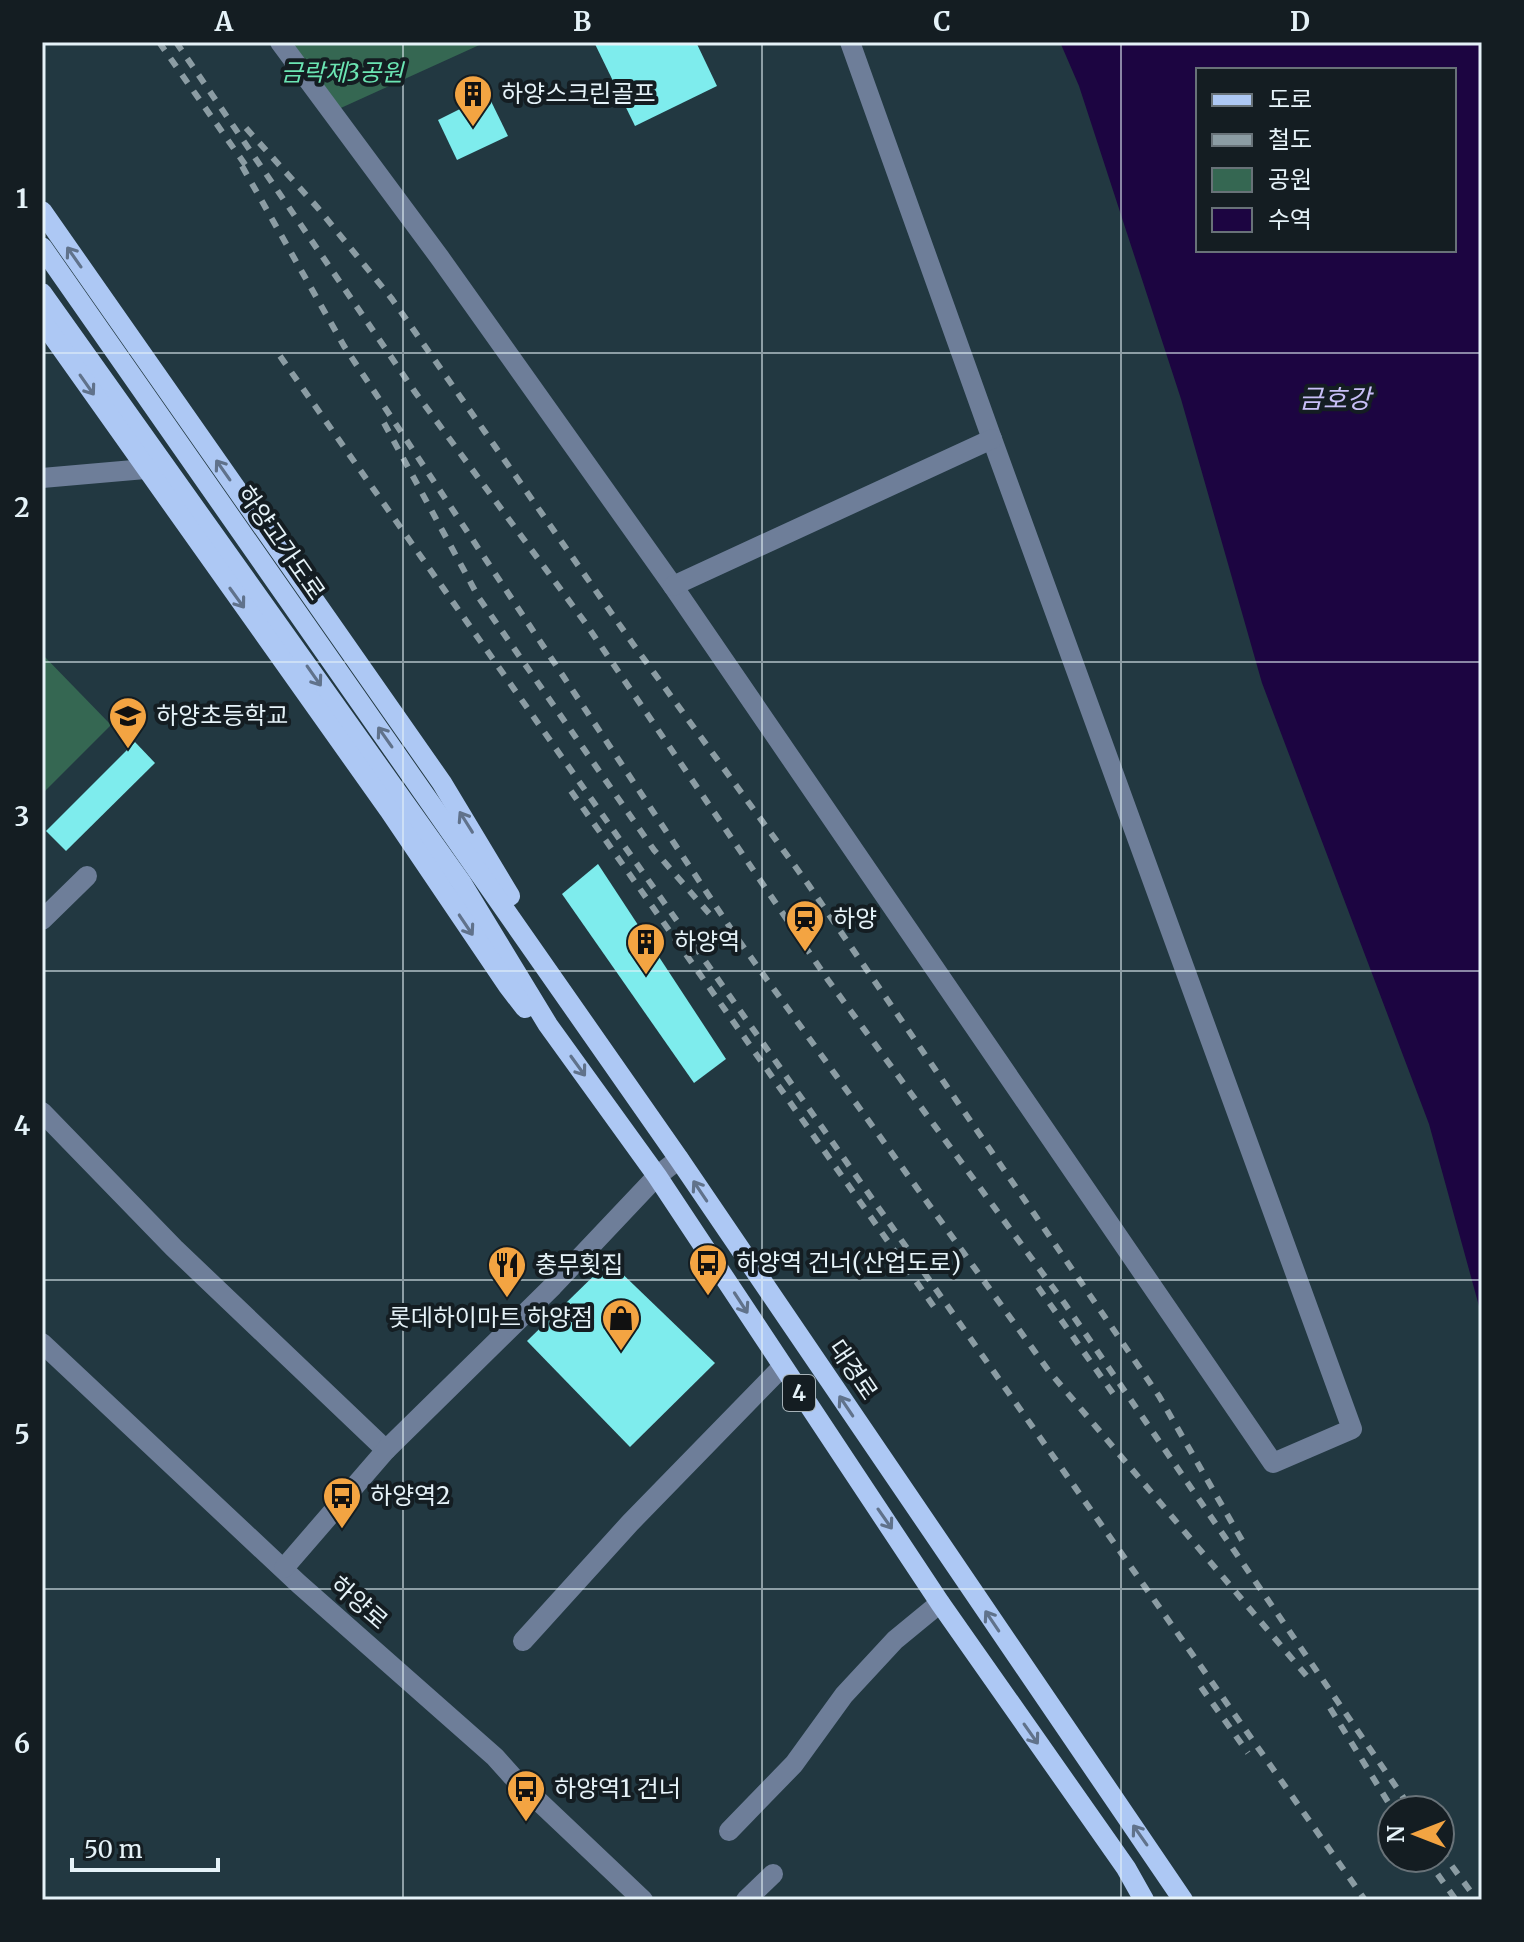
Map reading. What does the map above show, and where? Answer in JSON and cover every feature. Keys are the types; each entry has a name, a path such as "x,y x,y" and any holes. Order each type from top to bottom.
{"main road":[{"path":"42,211 442,783 507,889 527,940"},
{"name":"하양고가도로","path":"42,247 478,870"},
{"name":"하양고가도로","path":"42,293 461,882 548,1025"},
{"path":"42,321 389,810 508,986 526,1008 548,1025"},
{"name":"대경로","path":"478,870 679,1159 1183,1900"},
{"name":"4","path":"548,1025 657,1176 940,1603 1126,1868 1144,1900"}],"street":[{"path":"280,42 440,258 673,586 1273,1463 1352,1429 850,42"},
{"path":"673,586 992,439"},
{"path":"42,478 145,469"},
{"path":"42,920 87,876"},
{"path":"42,1112 154,1228 386,1450"},
{"path":"284,1568 386,1450 553,1286 657,1176 679,1159"},
{"name":"하양로","path":"42,1343 284,1568 495,1757 643,1900"},
{"path":"42,1369 65,1365"},
{"path":"523,1641 630,1523 782,1367"},
{"path":"729,1831 794,1764 844,1695 895,1640 940,1603"},
{"path":"746,1900 773,1874"}],"green space":[{"name":"금락제3공원","path":"280,42 486,42 332,112"},
{"path":"42,654 111,725 42,794"}],"water":[{"name":"금호강","path":"1060,42 1482,42 1482,1317 1429,1124 1262,683 1181,399 1079,86"}],"building":[{"path":"594,42 696,42 717,86 635,126"},
{"name":"하양스크린골프","path":"488,95 508,136 457,160 438,120"},
{"path":"135,742 155,763 66,851 46,831"},
{"name":"하양역","path":"598,864 726,1059 694,1083 562,894"},
{"name":"롯데하이마트 하양점","path":"609,1261 715,1363 630,1447 527,1341"}],"railway":[{"path":"159,42 251,173"},
{"path":"176,42 415,392 584,621 828,980 1065,1304 1401,1794"},
{"path":"246,128 317,207 392,299 633,644 808,884 1159,1396 1247,1549"},
{"path":"242,166 344,346 737,938 1048,1370 1310,1680"},
{"path":"280,356 1365,1900"},
{"path":"384,423 479,598 654,850 713,918"},
{"path":"571,791 939,1314"},
{"path":"1038,1287 1114,1395"},
{"path":"1201,1687 1248,1753"},
{"path":"1330,1708 1383,1794"},
{"path":"1456,1872 1477,1900"},
{"path":"1437,1874 1456,1900"}],"place":[{"name":"하양스크린골프","path":"473,128"},
{"name":"하양초등학교","path":"128,750"},
{"name":"하양","path":"805,953"},
{"name":"하양역","path":"646,976"},
{"name":"하양역 건너(산업도로)","path":"708,1297"},
{"name":"충무횟집","path":"507,1299"},
{"name":"롯데하이마트 하양점","path":"621,1352"},
{"name":"하양역2","path":"342,1530"},
{"name":"하양역1 건너","path":"526,1823"}]}
